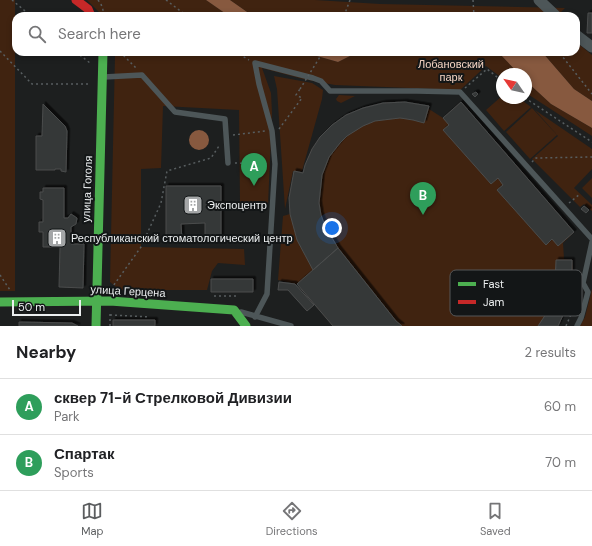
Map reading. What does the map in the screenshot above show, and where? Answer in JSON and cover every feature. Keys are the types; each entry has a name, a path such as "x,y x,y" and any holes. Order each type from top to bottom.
{"main road":[{"path":"76,0 88,9 89,12"},
{"name":"улица Гоголя","path":"96,326 103,56"},
{"name":"улица Герцена","path":"0,302 96,301 234,310"},
{"path":"234,310 246,326"}],"street":[{"path":"539,0 552,12"},
{"path":"580,38 592,47"}],"lane":[{"path":"255,316 266,294 275,164 272,130 259,84 255,63 313,78 321,81 330,91 417,90 460,92 592,239"},
{"path":"102,77 142,75 175,112 225,119 228,163"},
{"path":"582,314 588,292 583,283 592,242"},
{"path":"234,310 290,326"},
{"path":"577,326 582,316"}],"path":[{"path":"12,0 26,12"},
{"path":"98,0 104,12"},
{"path":"166,0 182,12"},
{"path":"346,12 350,0"},
{"path":"473,0 474,12"},
{"path":"0,51 32,84 92,84"},
{"path":"124,56 142,75"},
{"path":"242,56 255,63"},
{"path":"272,130 278,130 302,98 296,95 321,56"},
{"path":"562,56 592,94"},
{"path":"465,88 487,69 496,76"},
{"path":"532,103 592,142"},
{"path":"109,292 141,247 161,203 167,171 211,158 226,136 256,132"},
{"path":"527,166 536,158 592,157"},
{"path":"228,163 275,164"},
{"path":"564,207 580,194"},
{"path":"0,275 12,293"},
{"path":"566,326 570,316"}],"green space":[{"path":"0,0 15,0 15,12 12,12 12,56 15,56 15,291 0,291"},
{"path":"87,0 206,0 223,12 99,12"},
{"path":"230,0 315,0 380,4 565,8 561,12 247,12"},
{"path":"580,45 592,55 592,101 574,89 545,56 580,56"},
{"name":"Лобановский парк","path":"115,56 317,56 338,62 350,56 502,56 513,68 496,68 496,74 486,66 460,90 335,85 303,79 262,68 271,93 272,113 268,205 240,203 239,110 163,106 161,168 141,169 141,247 244,249 245,265 218,263 212,271 207,290 120,290 110,282"},
{"path":"274,76 312,83 323,90 322,99 302,171 293,171 285,209 277,89"},
{"path":"532,87 551,104 592,128 592,136 532,97"},
{"path":"339,95 355,96 341,103 336,99"},
{"path":"496,101 496,104 527,104 531,107 504,131 486,110"},
{"path":"461,102 574,232 563,243 564,259 572,260 573,270 450,270 450,316 562,316 558,326 333,326 297,284 278,280 283,216 290,214 289,198 294,171 303,172 312,149 320,137 332,125 346,115 429,106 429,109 443,118"},
{"path":"532,108 557,135 530,159 506,132"},
{"path":"535,110 592,149 592,169 574,188 592,205 592,211 584,204 580,207 532,159 558,136"},
{"path":"592,178 592,198 582,188"},
{"path":"592,289 592,326 580,326 585,317"}],"shaded area":[{"path":"206,0 230,0 247,12 223,12"},
{"path":"317,56 350,56 338,62"},
{"path":"502,56 545,56 574,89 592,101 592,128 551,104 532,87 532,68 513,68"},
{"path":"195,130 203,130 209,136 209,144 203,150 195,150 189,144 189,136"}],"building":[{"path":"588,13 592,13 592,33 587,33"},
{"path":"476,92 478,94 475,97 472,94"},
{"path":"405,102 429,106 424,123 400,118 375,121 363,126 347,136 329,157 322,175 319,203 325,226 338,248 313,270 297,240 290,214 289,198 294,171 303,173 312,149 320,137 332,125 346,115 363,108 383,103"},
{"path":"461,102 574,232 558,246 552,239 546,245 497,190 503,185 498,178 491,184 443,130 449,125 443,118"},
{"path":"43,104 65,126 67,131 66,172 61,171 61,169 36,170 36,136 42,136"},
{"name":"Экспоцентр","path":"166,186 221,186 221,241 205,241 205,223 181,224 182,240 166,240"},
{"name":"Республиканский стоматологический центр","path":"43,188 64,188 64,218 68,218 71,214 77,218 76,224 71,227 71,244 84,244 83,288 59,287 60,247 43,247 43,232 39,232 39,222 43,222 43,200 40,199 40,192 43,192"},
{"path":"584,206 589,210 586,213 581,209"},
{"path":"338,248 396,321 402,326 333,326 297,284"},
{"path":"556,260 572,260 572,270 556,270"},
{"path":"211,279 253,279 253,292 211,292"},
{"path":"279,282 295,284 314,305 307,311 288,290 278,290"},
{"path":"545,316 563,316 558,326 538,326"},
{"path":"113,320 155,320 155,326 113,326"},
{"path":"19,322 72,323 78,326 19,326"}],"traffic: fast":[{"path":"96,326 103,56"},
{"path":"0,302 110,301 234,310 246,326"}],"traffic: jam":[{"path":"76,0 88,9 89,12"}],"place":[{"name":"сквер 71-й Стрелковой Дивизии","path":"254,186"},
{"name":"Экспоцентр","path":"193,205"},
{"name":"Спартак","path":"423,215"},
{"name":"Республиканский стоматологический центр","path":"57,238"}]}
